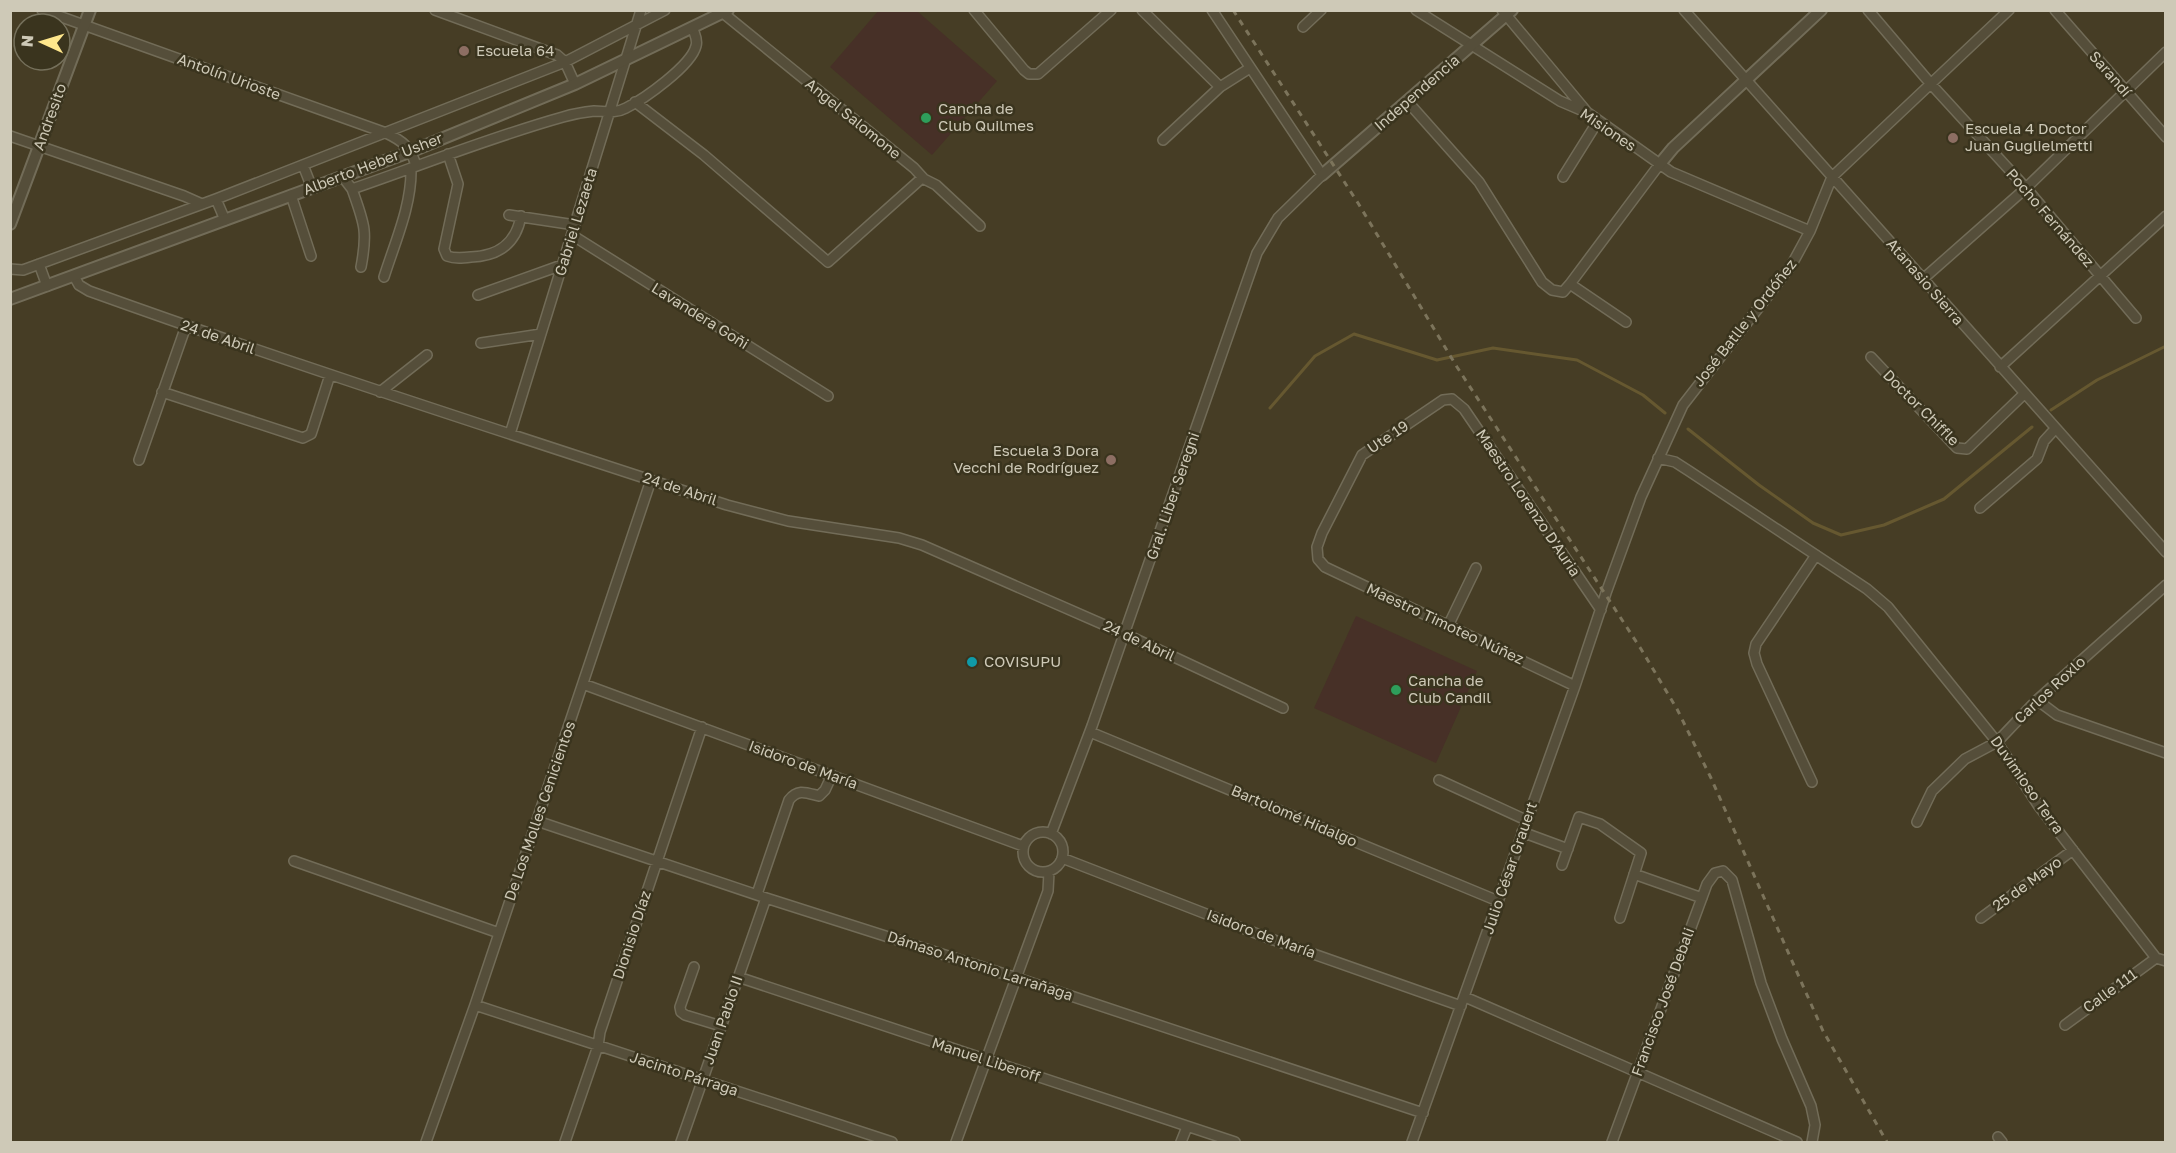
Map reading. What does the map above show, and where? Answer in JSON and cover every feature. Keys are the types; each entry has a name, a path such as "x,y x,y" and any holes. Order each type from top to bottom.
{"street":[{"name":"Antolín Urioste","path":"42,10 386,133 399,139 412,151"},
{"name":"Andresito","path":"10,224 90,10"},
{"path":"435,10 557,55 565,62 575,84"},
{"name":"Gabriel Lezaeta","path":"510,434 641,10"},
{"name":"Alberto Heber Usher","path":"10,269 23,270 386,133 565,62 665,10"},
{"path":"974,10 1023,70 1029,74 1038,74 1111,10"},
{"path":"1142,10 1220,87"},
{"path":"1212,10 1322,175"},
{"path":"1303,27 1321,10"},
{"name":"Misiones","path":"1416,10 1560,101 1588,113 1659,165 1680,177 1810,231"},
{"name":"Atanasio Sierra","path":"1684,10 2166,552"},
{"path":"1407,101 1479,182 1542,282 1552,290 1563,292 1673,148 1821,10"},
{"name":"Pocho Fernández","path":"1868,10 1930,83 2026,188 2136,318"},
{"name":"José Batlle y Ordóñez","path":"1606,593 1658,458 1689,395 1782,280 1810,231 1832,177 2009,10"},
{"name":"Sarandí","path":"2055,10 2166,137"},
{"name":"Alberto Heber Usher","path":"10,299 412,151 627,61 725,12"},
{"name":"Angel Salomone","path":"725,12 914,168 922,178 936,185 980,226"},
{"path":"1507,12 1588,113"},
{"name":"Independencia","path":"1322,175 1507,12"},
{"path":"352,189 448,154 565,116 627,108 669,80 685,64 695,51 697,43 693,29"},
{"path":"1923,279 2026,188 2166,52"},
{"path":"1163,140 1220,87 1250,68"},
{"path":"635,102 704,155 828,262 922,178"},
{"path":"1563,177 1598,121"},
{"path":"10,136 202,204"},
{"path":"384,277 409,194 414,166 412,151"},
{"path":"448,154 458,184 444,249 447,256 477,257 501,251 515,236 521,216"},
{"path":"303,165 312,188"},
{"name":"Gral. Liber Seregni","path":"1051,834 1125,634 1257,253 1278,218 1322,175"},
{"path":"342,176 352,189 365,225 366,242 361,267"},
{"path":"291,195 311,256"},
{"path":"216,199 225,220"},
{"path":"509,215 575,225"},
{"path":"2000,367 2164,218"},
{"name":"Lavandera Goñi","path":"572,235 828,396"},
{"path":"39,264 47,286"},
{"path":"478,295 562,265"},
{"name":"24 de Abril","path":"74,276 79,285 89,291 186,326 727,505 788,521 899,538 922,544 1125,634 1283,708"},
{"path":"1570,284 1626,322"},
{"path":"139,460 186,326"},
{"path":"481,343 541,334"},
{"path":"380,392 427,355"},
{"name":"Doctor Chiffle","path":"1871,357 1957,448 1967,449 2024,394"},
{"path":"162,392 303,438 310,434 313,428 330,375"},
{"name":"Ute 19","path":"1318,559 1317,547 1322,533 1362,455 1443,400 1452,399"},
{"name":"Maestro Lorenzo D'Auria","path":"1452,399 1464,409 1601,610"},
{"path":"1980,508 2037,459 2044,441 2055,429"},
{"name":"Duvimioso Terra","path":"1658,458 1675,462 1689,471 1867,589 1888,607 1997,742 2015,771 2073,850 2161,959"},
{"name":"De Los Molles Cenicientos","path":"426,1143 475,1005 651,480"},
{"path":"1812,782 1776,707 1754,653 1756,644 1816,555"},
{"name":"Maestro Timoteo Núñez","path":"1318,559 1321,564 1333,571 1575,686"},
{"path":"1448,626 1476,568"},
{"name":"Carlos Roxlo","path":"1917,822 1932,791 1965,759 1997,742 2037,700 2166,585"},
{"name":"Julio César Grauert","path":"1412,1143 1606,593"},
{"name":"Isidoro de María","path":"583,684 1023,846"},
{"path":"2037,700 2057,715 2166,753"},
{"name":"Dionisio Díaz","path":"565,1143 702,727"},
{"name":"Bartolomé Hidalgo","path":"1090,732 1498,901"},
{"name":"Juan Pablo II","path":"681,1143 738,978 789,800 793,795 803,792 819,796 825,790 832,775"},
{"path":"1439,780 1526,819"},
{"path":"1562,865 1579,817 1600,824 1641,853 1620,918"},
{"name":"Dámaso Antonio Larrañaga","path":"537,821 1423,1113"},
{"path":"1042,832 1051,834 1060,841 1062,847 1062,858 1057,866 1049,872 1038,872 1028,867 1023,857 1023,846 1032,835 1042,832"},
{"path":"1522,832 1568,849"},
{"name":"25 de Mayo","path":"1981,918 2073,850"},
{"name":"Isidoro de María","path":"1062,858 1268,938 1463,1002 1637,1071 1797,1143"},
{"path":"294,861 499,933"},
{"name":"Francisco José Debali","path":"1612,1143 1710,877 1718,871 1723,871 1732,880 1761,982 1782,1039 1811,1106 1815,1125 1812,1143"},
{"path":"956,1143 1048,891 1049,872"},
{"path":"1634,874 1702,898"},
{"name":"Calle 111","path":"2065,1025 2161,959"},
{"path":"694,967 680,1007 681,1012 721,1026"},
{"name":"Manuel Liberoff","path":"738,978 1235,1143"},
{"name":"Jacinto Párraga","path":"475,1005 892,1143"},
{"path":"1181,1143 1187,1127"}],"shaded area":[{"name":"Cancha de Club Quilmes","path":"879,10 917,11 997,81 932,155 830,67"},
{"name":"Cancha de Club Candil","path":"1356,616 1477,671 1436,763 1314,708"}],"waterway":[{"path":"1270,408 1315,356 1354,334 1437,360 1493,348 1577,360 1643,395 1665,413"},
{"path":"2051,410 2097,380 2166,346"},
{"path":"1688,429 1759,485 1813,523 1841,535 1884,525 1944,499 2032,427"}],"railway":[{"path":"1233,10 1358,203 1457,367 1641,649 1677,709 1711,778 1823,1031 1887,1142"}],"place":[{"name":"Escuela 64","path":"464,51"},
{"name":"Cancha de Club Quilmes","path":"926,118"},
{"name":"Escuela 4 Doctor Juan Guglielmetti","path":"1953,138"},
{"name":"Escuela 3 Dora Vecchi de Rodríguez","path":"1111,460"},
{"name":"COVISUPU","path":"972,662"},
{"name":"Cancha de Club Candil","path":"1396,690"}]}
